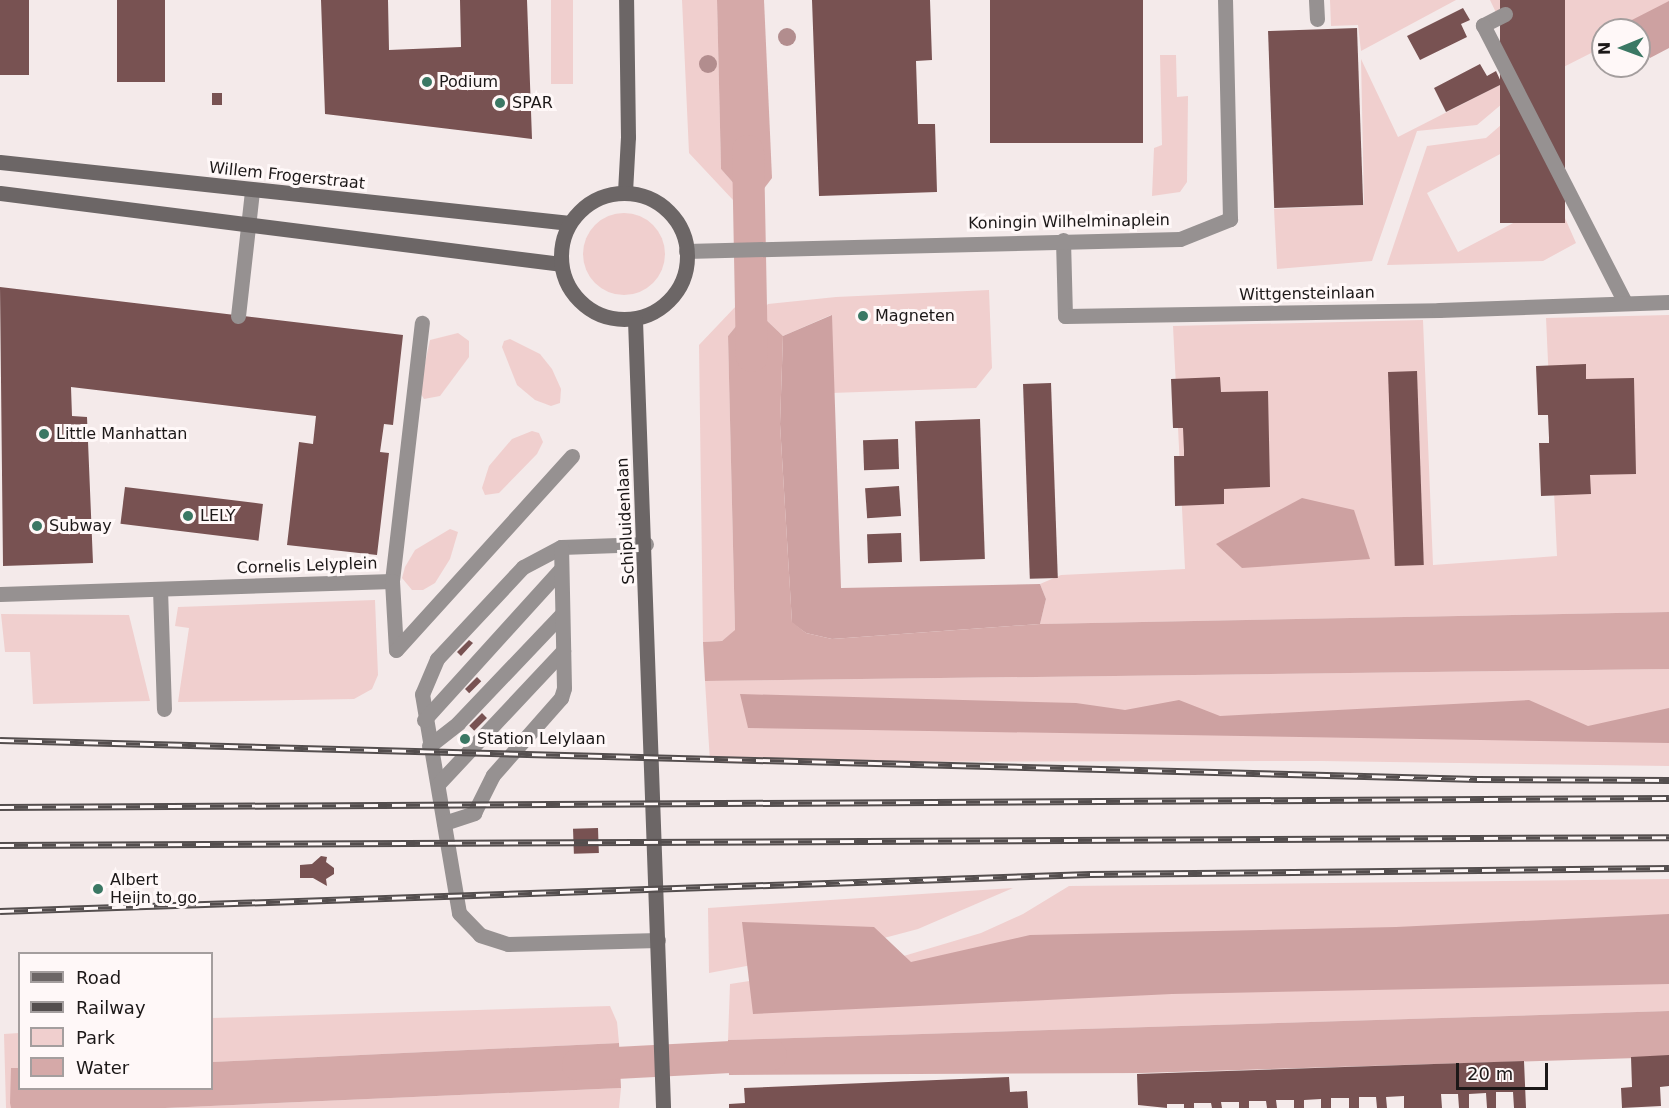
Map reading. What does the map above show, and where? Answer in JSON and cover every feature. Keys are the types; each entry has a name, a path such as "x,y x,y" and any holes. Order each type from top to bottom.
{"street":[{"path":"625,192 628,137 626,0"},
{"name":"Koningin Wilhelminaplein","path":"686,251 1180,238 1230,219 1225,0"},
{"path":"1316,0 1317,19"},
{"path":"1505,14 1483,25 1625,303"},
{"name":"Willem Frogerstraat","path":"0,162 570,223"},
{"path":"238,316 252,190"},
{"path":"625,192 649,198 663,206 682,231 686,251 681,284 670,299 635,320 603,316 587,308 566,281 561,264 561,250 570,223 591,202 625,192"},
{"path":"0,193 561,264"},
{"name":"Wittgensteinlaan","path":"1063,240 1065,316 1669,302"},
{"name":"Schipluidenlaan","path":"635,320 646,544 663,1102"},
{"path":"392,581 422,323"},
{"name":"Cornelis Lelyplein","path":"0,594 392,581 396,650 572,456"},
{"path":"646,544 561,547 524,567 436,659 422,694 424,720 438,784 459,913 480,935 508,944 658,940"},
{"path":"444,823 474,813 493,775 561,698 564,688 561,547"},
{"path":"424,720 560,570"},
{"path":"160,589 164,709"},
{"path":"429,746 458,723 561,615"},
{"path":"438,784 563,651"}],"green space":[{"path":"551,0 573,0 573,84 551,84"},
{"path":"682,0 717,0 721,169 743,194 733,200 689,153"},
{"path":"1330,0 1456,0 1361,51 1358,25 1331,26"},
{"path":"1490,0 1669,0 1669,14 1651,23 1651,18 1591,18 1591,53 1530,84"},
{"path":"1160,55 1176,55 1177,97 1188,96 1187,182 1180,192 1152,196 1154,148 1162,145"},
{"path":"1361,59 1398,137 1502,84 1509,98 1477,125 1417,131 1372,261 1277,269 1274,209 1364,205"},
{"path":"1517,111 1530,138 1427,193 1458,252 1557,200 1576,243 1543,261 1387,265 1427,146 1486,138"},
{"path":"624,213 640,217 653,225 661,238 665,254 661,270 653,283 640,291 624,295 608,291 595,283 587,270 583,254 587,238 595,225 608,217"},
{"path":"989,290 992,368 976,388 831,393 831,315 783,336 759,313 768,304 836,297"},
{"path":"737,305 746,314 728,336 735,631 722,641 703,642 699,345"},
{"path":"1669,315 1669,612 1040,624 1046,599 1040,584 1061,575 1185,569 1173,326 1423,320 1433,565 1557,556 1546,318"},
{"path":"458,333 469,341 469,357 440,396 424,399 419,391 430,340"},
{"path":"510,339 540,354 552,369 561,389 560,403 551,406 535,400 517,385 502,347 504,341"},
{"path":"532,431 539,433 543,442 537,454 499,493 485,495 482,488 489,466 512,439"},
{"path":"450,529 458,532 450,559 435,583 423,590 412,590 402,578 405,567 415,550"},
{"path":"375,600 378,675 372,689 354,699 178,702 189,628 175,626 178,607"},
{"path":"1,614 129,615 150,701 33,704 30,652 5,652"},
{"path":"1669,669 1669,766 1321,761 710,762 705,681"},
{"path":"1669,879 1669,1011 728,1040 730,984 897,958 981,933 1023,914 1069,886"},
{"path":"1013,888 918,929 854,946 709,973 708,908"},
{"path":"610,1006 617,1022 619,1043 213,1062 213,1018"},
{"path":"18,1033 18,1068 11,1068 11,1108 6,1108 4,1034"},
{"path":"621,1088 619,1108 165,1108"}],"shaded area":[{"path":"1669,1 1669,48 1651,57 1651,18 1636,18"},
{"path":"832,315 841,588 1040,584 1046,599 1040,624 832,639 806,633 792,623 780,424 783,336"},
{"path":"1302,498 1354,510 1370,559 1242,568 1216,544"},
{"path":"740,694 1076,703 1125,710 1179,700 1220,716 1529,700 1588,726 1669,708 1669,743 748,728"},
{"path":"1669,914 1669,984 1172,994 753,1014 742,922 874,927 911,962 1030,935 1396,927"}],"water":[{"path":"717,0 764,0 772,178 760,194 743,194 721,169"},
{"path":"759,313 783,336 780,424 792,622 806,633 832,639 1040,624 1669,612 1669,669 705,681 703,642 722,641 735,630 728,336 746,314"},
{"path":"1669,1011 1669,1057 1141,1073 729,1075 728,1040"},
{"path":"619,1043 621,1088 165,1108 11,1108 11,1068 18,1068 18,1090 213,1090 213,1062"}],"building":[{"path":"0,0 29,0 29,75 0,75"},
{"path":"117,0 165,0 165,82 117,82"},
{"name":"Podium","path":"321,0 388,0 389,50 461,47 460,0 527,0 532,139 325,114"},
{"path":"812,0 930,0 932,60 916,61 918,124 935,124 937,192 819,196"},
{"path":"990,0 1143,0 1143,143 990,143"},
{"path":"1500,0 1565,0 1565,223 1500,223"},
{"path":"1463,8 1470,20 1461,24 1467,37 1420,60 1407,36"},
{"path":"1357,28 1363,205 1274,208 1268,31"},
{"path":"1480,64 1487,76 1496,71 1502,84 1446,112 1434,88"},
{"path":"212,93 222,93 222,105 212,105"},
{"name":"Little Manhattan","path":"0,287 403,335 393,425 384,424 380,452 389,453 377,555 287,545 299,442 313,444 316,416 71,387 72,416 87,417 93,563 3,566"},
{"path":"1586,364 1586,379 1634,378 1636,474 1590,475 1591,494 1541,496 1539,443 1549,443 1549,438 1548,415 1538,415 1536,366"},
{"path":"1417,371 1424,565 1395,566 1388,372"},
{"path":"1220,377 1221,392 1268,391 1270,487 1224,489 1224,504 1175,506 1174,456 1184,456 1184,451 1183,428 1173,428 1171,379"},
{"path":"1051,383 1058,578 1030,579 1023,384"},
{"path":"980,419 985,559 920,561 915,421"},
{"path":"898,439 899,469 864,470 863,440"},
{"path":"899,486 901,516 867,518 865,488"},
{"path":"125,487 263,504 258,541 120,524"},
{"path":"901,533 902,562 868,563 867,534"},
{"path":"469,640 473,643 461,656 457,652"},
{"path":"477,677 481,681 469,693 465,689"},
{"path":"482,713 487,718 474,731 469,726"},
{"path":"598,828 599,853 574,854 573,829"},
{"path":"321,856 327,857 326,862 334,868 334,874 326,879 327,886 313,878 300,878 300,865 312,864"},
{"path":"1669,1055 1669,1086 1660,1087 1661,1106 1622,1108 1621,1088 1632,1087 1631,1057"},
{"path":"1524,1061 1526,1108 1514,1108 1513,1092 1496,1092 1496,1108 1487,1108 1486,1093 1469,1094 1469,1108 1459,1108 1458,1094 1441,1094 1442,1108 1404,1108 1404,1096 1386,1097 1387,1108 1377,1108 1376,1097 1359,1097 1359,1108 1349,1108 1349,1098 1331,1098 1331,1108 1321,1108 1321,1099 1304,1100 1304,1108 1294,1108 1294,1100 1276,1100 1277,1108 1267,1108 1266,1101 1249,1101 1249,1108 1239,1108 1239,1102 1221,1102 1222,1108 1212,1108 1211,1103 1194,1103 1194,1108 1184,1108 1184,1104 1167,1104 1167,1108 1138,1105 1137,1074"},
{"path":"1009,1077 1010,1092 1027,1091 1028,1108 729,1108 729,1104 745,1103 744,1088"}],"waterway":[{"path":"748,151 752,356"},
{"path":"578,1065 771,1055"}],"railway":[{"path":"0,740 1477,779 1669,780"},
{"path":"0,807 1669,798"},
{"path":"0,845 1669,837"},
{"path":"0,911 1090,874 1669,868"}],"place":[{"name":"Podium","path":"427,82"},
{"name":"SPAR","path":"500,103"},
{"name":"Magneten","path":"863,316"},
{"name":"Little Manhattan","path":"44,434"},
{"name":"LELY","path":"188,516"},
{"name":"Subway","path":"37,526"},
{"name":"Station Lelylaan","path":"465,739"},
{"name":"Albert Heijn to go","path":"98,889"}]}
